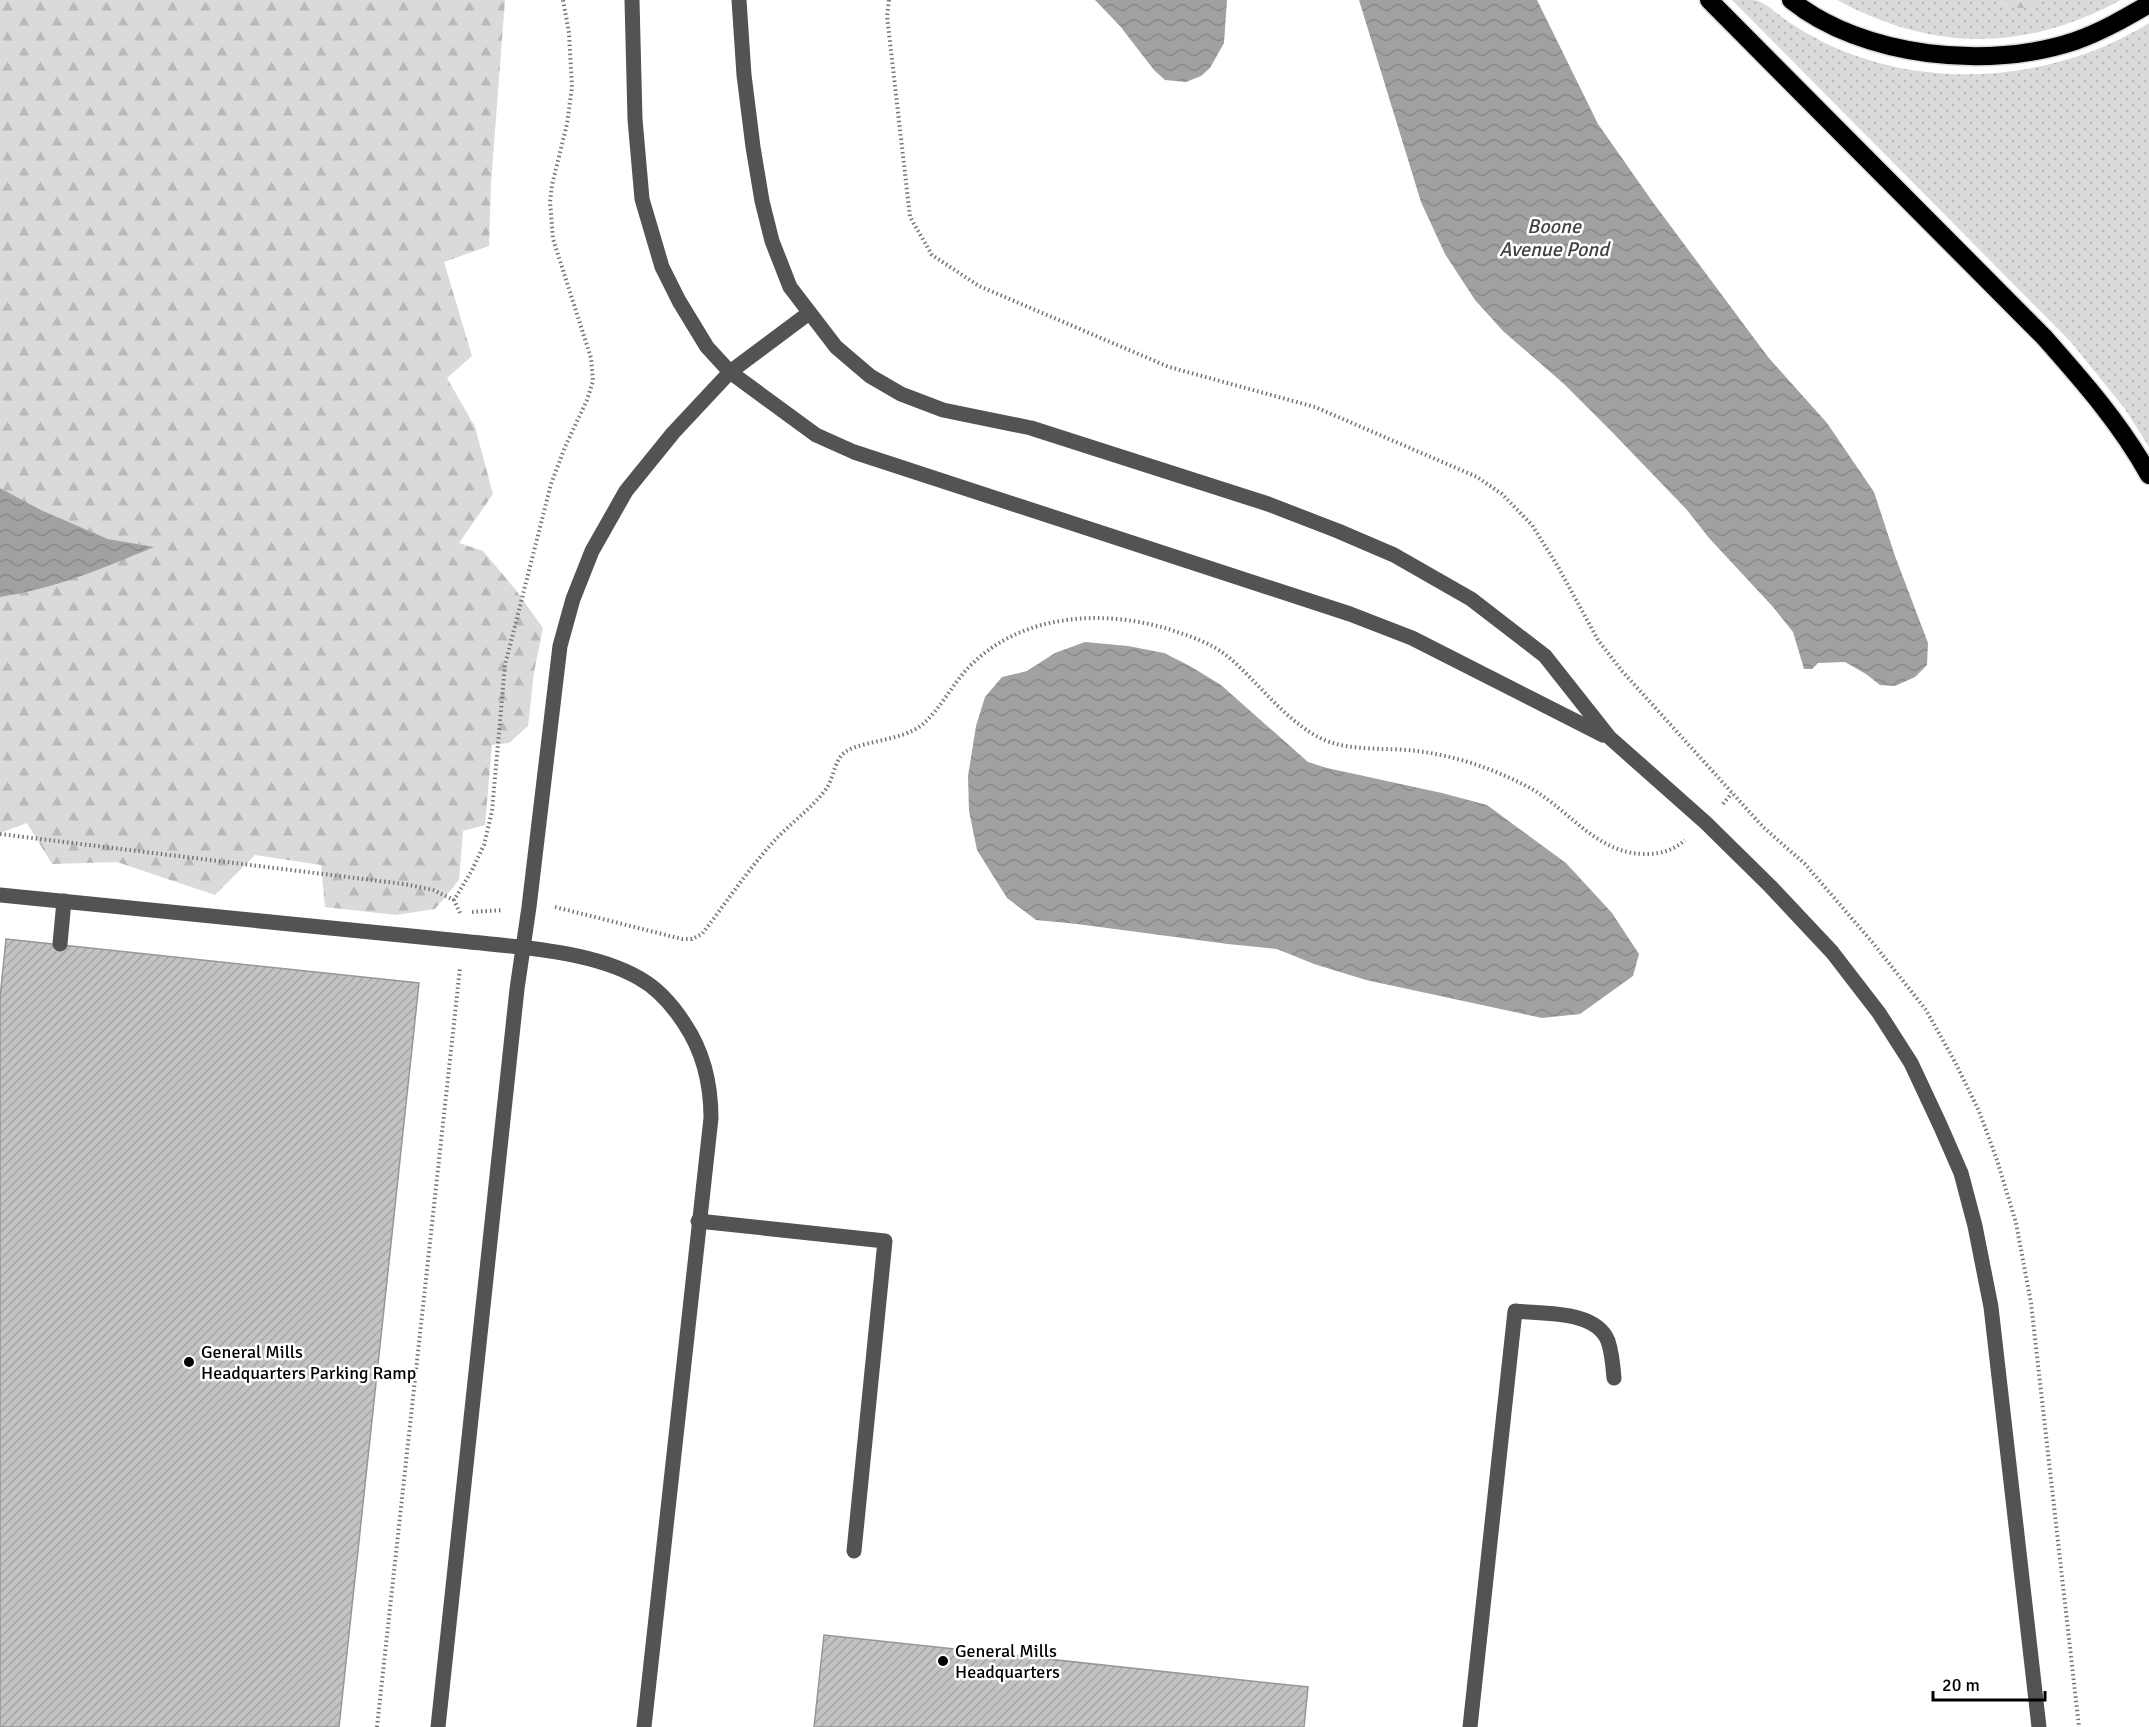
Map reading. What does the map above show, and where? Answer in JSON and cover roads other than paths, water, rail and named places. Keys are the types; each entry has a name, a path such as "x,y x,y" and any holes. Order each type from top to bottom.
{"highway":[{"path":"1709,0 2044,337 2112,419 2149,475"},
{"path":"1791,0 1813,16 1858,36 1911,50 1970,57 2022,54 2074,42 2149,4"}],"lane":[{"path":"632,0 635,119 642,199 662,267 679,301 707,347 730,372 816,435 854,452 1350,614 1412,638 1609,737"},
{"path":"739,0 744,75 762,201 772,241 790,287 836,348 870,376 901,394 943,410 1031,428 1268,504 1394,555 1471,599 1545,656 1609,737 1706,823 1771,887 1832,952 1879,1013 1911,1063 1960,1173 1975,1226 1991,1307 2038,1727"},
{"path":"438,1727 516,1001 560,646 573,599 592,551 626,491 673,434 730,372 809,314"},
{"path":"0,895 461,941 591,959 641,978 678,1013 694,1038 711,1093 711,1118 644,1727"},
{"path":"60,944 64,901"},
{"path":"698,1221 885,1241 854,1551"},
{"path":"1470,1727 1515,1311 1584,1318 1598,1326 1607,1338 1612,1356 1614,1378"}],"water":[{"path":"1095,0 1227,0 1224,43 1210,68 1201,76 1186,82 1165,80"},
{"name":"Boone Avenue Pond","path":"1359,0 1537,0 1598,124 1768,357 1827,423 1874,492 1928,643 1927,665 1915,677 1895,686 1880,685 1845,662 1818,663 1812,669 1804,669 1793,632 1687,510 1564,384 1503,331 1475,300 1445,254 1421,202"},
{"path":"0,488 41,510 108,539 154,547 59,583 0,597"},
{"path":"1085,642 1128,646 1164,653 1190,666 1221,685 1308,762 1487,805 1566,863 1612,913 1639,954 1633,976 1580,1014 1542,1018 1366,980 1314,964 1277,949 1036,920 1007,898 977,850 969,811 968,776 976,726 985,697 1002,677 1027,671 1055,653"}],"place":[{"name":"General Mills Headquarters Parking Ramp","path":"189,1362"},
{"name":"General Mills Headquarters","path":"943,1661"}]}
